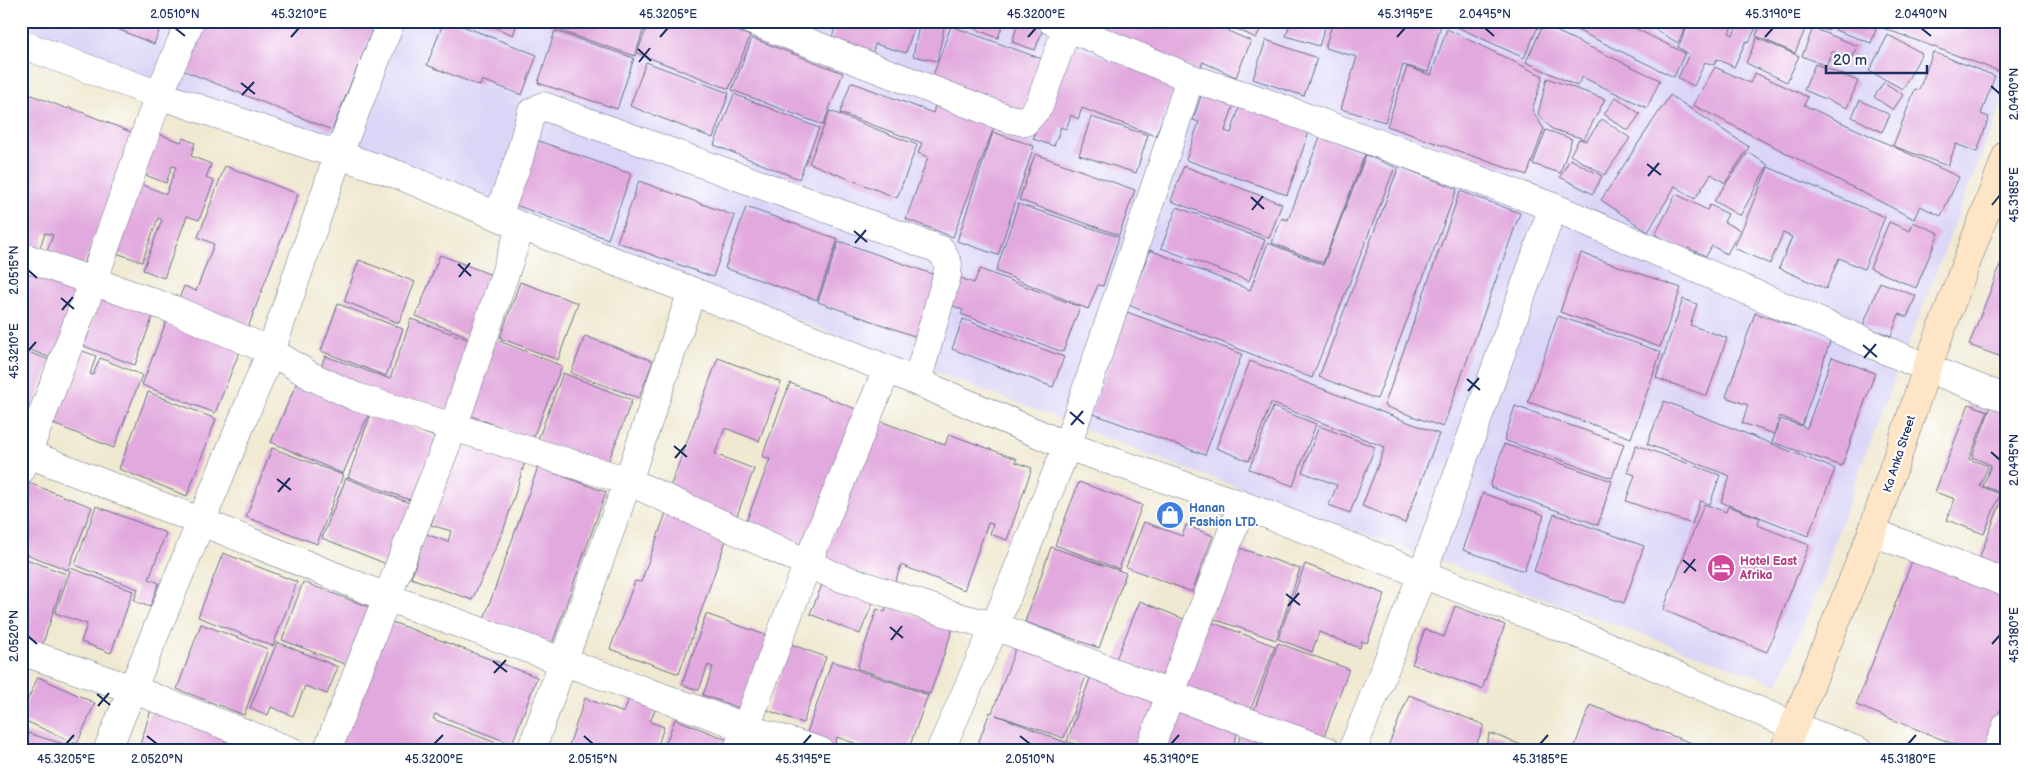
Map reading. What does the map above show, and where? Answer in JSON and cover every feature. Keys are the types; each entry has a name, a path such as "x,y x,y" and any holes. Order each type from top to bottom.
{"street":[{"path":"190,21 160,95 93,282 23,458 202,522 386,597 564,661 742,739 820,751"},
{"path":"108,751 270,351 338,156 391,21"},
{"path":"752,21 1006,118 1025,122 1039,106 1060,24 1190,78 1253,98 1553,207 1927,368 2007,399"},
{"path":"21,44 160,95 399,175 509,221 887,369 1067,446 1242,505 1586,637 1794,726 1858,751"},
{"path":"940,751 995,626 1067,446 1190,78"},
{"path":"327,751 453,428 509,221 519,160 531,113 542,106 941,250 948,264 947,275 918,382"},
{"name":"Ka Anka Street","path":"1784,751 1872,532 1927,368 1966,268 2001,188 2007,154"},
{"path":"1352,751 1422,574 1553,207"},
{"path":"21,256 172,309 270,351 311,376 356,396 453,428 628,481 833,575 959,617 995,626 1170,694 1327,751"},
{"path":"532,751 628,481 692,292"},
{"path":"742,739 808,562 887,369"},
{"path":"1149,751 1242,505"},
{"path":"1872,532 2007,582"},
{"path":"21,651 132,689 291,751"},
{"path":"1997,751 2007,725"}],"shaded area":[{"path":"21,21 2007,21 2007,89 1859,471 1820,586 1778,684 1151,456 1047,414 367,158 21,37"}],"building":[{"path":"98,21 163,21 154,44"},
{"path":"201,21 376,21 332,130 182,70"},
{"path":"444,21 450,21 537,55 522,95 482,80 480,86 427,65"},
{"path":"480,21 518,21 513,35"},
{"path":"551,21 646,21 635,56 549,27"},
{"path":"649,21 711,21 750,36 729,89 637,53"},
{"path":"837,21 916,21 906,53 875,44 872,54 831,41"},
{"path":"920,21 945,23 937,61 913,56"},
{"path":"967,21 1004,21 998,38 966,25"},
{"path":"1019,21 1043,29 1035,50 1012,42"},
{"path":"1083,21 1205,21 1251,41 1236,77 1203,62 1199,71"},
{"path":"1220,21 1264,21 1256,38"},
{"path":"1291,21 1327,21 1319,46 1286,36"},
{"path":"1333,21 1442,21 1428,72 1403,65 1385,122 1341,109 1357,57 1325,48"},
{"path":"1457,21 1531,21 1539,25 1524,58 1455,26"},
{"path":"1558,21 1620,21 1685,53 1674,77"},
{"path":"1641,21 1689,21 1678,43"},
{"path":"1690,21 1734,21 1729,33 1733,35 1739,21 1759,21 1749,42 1746,41 1734,67 1717,59 1714,65 1705,62 1694,86 1678,78 1689,54 1678,47"},
{"path":"1762,21 1799,21 1807,25 1795,53 1756,36"},
{"path":"1808,21 1832,21 1828,31"},
{"path":"1838,21 1879,21 1871,43 1835,30"},
{"path":"1885,21 1980,21 2007,31 2007,56 2001,72 1883,28"},
{"path":"1543,25 1660,80 1647,108 1582,77 1577,86 1526,62"},
{"path":"951,26 1042,59 1023,115 931,81"},
{"path":"1813,28 1858,46 1852,59 1832,51 1826,66 1802,56"},
{"path":"1447,29 1543,76 1532,110 1544,129 1527,175 1387,126 1407,67 1431,75"},
{"path":"555,31 634,58 617,109 538,83"},
{"path":"1888,35 1922,53 1903,89 1869,71"},
{"path":"752,38 843,73 823,125 732,90"},
{"path":"1757,38 1799,56 1787,82 1746,63"},
{"path":"1266,40 1317,58 1304,96 1253,79"},
{"path":"1070,44 1175,85 1156,136 1082,108 1078,119 1071,115 1066,129 1061,127 1054,146 1033,139"},
{"path":"1933,52 1995,76 1981,114 1989,117 1977,152 1956,144 1948,166 1893,146 1915,89 1919,90"},
{"path":"646,62 729,93 713,138 630,106"},
{"path":"1815,64 1858,81 1847,108 1804,90"},
{"path":"1715,67 1750,83 1755,73 1808,97 1804,105 1959,177 1941,216 1920,206 1914,219 1693,105"},
{"path":"1547,78 1605,99 1584,139 1552,129 1538,114"},
{"path":"851,82 933,113 935,106 994,127 953,237 906,219 928,157 918,153 922,143 840,113"},
{"path":"1884,82 1903,95 1893,110 1874,97"},
{"path":"1205,84 1237,95 1225,131 1231,133 1242,99 1312,123 1287,195 1186,160 1199,122 1193,120"},
{"path":"21,91 68,109 69,107 138,135 80,273 44,259 53,235 45,233 39,250 21,243"},
{"path":"734,94 819,128 799,179 714,145"},
{"path":"1670,95 1749,147 1725,183 1711,174 1695,199 1675,186 1648,232 1601,200"},
{"path":"1616,97 1640,114 1628,131 1604,114"},
{"path":"1860,100 1890,115 1882,132 1852,117"},
{"path":"830,111 917,145 897,198 809,163"},
{"path":"1091,117 1148,135 1136,173 1079,155"},
{"path":"1602,119 1630,138 1605,175 1570,155 1579,139 1586,141"},
{"path":"1546,130 1572,139 1560,173 1533,164"},
{"path":"150,131 181,142 183,138 195,143 191,156 211,164 206,178 214,181 199,220 187,216 164,278 143,270 162,220 158,218 142,262 105,249 133,181 166,194 176,167 172,166 166,183 135,171"},
{"path":"993,132 1034,146 998,255 957,241"},
{"path":"1320,137 1365,154 1323,263 1272,243 1282,218 1288,220"},
{"path":"533,139 631,174 608,239 510,203"},
{"path":"1748,152 1768,165 1740,216 1714,201"},
{"path":"1035,154 1135,190 1119,235 1019,200"},
{"path":"1366,155 1395,167 1312,378 1128,305 1150,250 1250,290 1268,243 1323,265"},
{"path":"1570,159 1602,176 1593,194 1560,177"},
{"path":"225,166 298,194 246,333 176,306 184,286 196,291 214,244 198,237"},
{"path":"1184,166 1282,204 1269,238 1171,201"},
{"path":"1399,166 1457,189 1377,399 1319,377"},
{"path":"1768,167 1885,217 1864,269 1839,258 1826,289 1779,268 1792,237 1783,233 1770,264 1734,248"},
{"path":"639,181 735,216 713,277 617,242"},
{"path":"1460,191 1520,213 1443,427 1384,406"},
{"path":"1676,194 1707,210 1710,205 1728,214 1724,222 1740,230 1727,254 1712,246 1706,256 1688,248 1687,251 1655,235"},
{"path":"1018,204 1119,237 1103,286 1098,285 1088,309 996,271"},
{"path":"746,207 838,239 817,300 725,268"},
{"path":"1177,207 1265,240 1249,281 1161,248"},
{"path":"1889,222 1910,231 1913,222 1939,233 1916,288 1870,268"},
{"path":"839,241 938,276 917,337 818,302"},
{"path":"2007,248 2007,359 1969,345"},
{"path":"1581,253 1681,288 1660,347 1560,312"},
{"path":"440,255 497,277 474,339 416,316"},
{"path":"359,260 415,282 399,323 344,301"},
{"path":"21,262 84,288 55,360 21,346"},
{"path":"980,269 1080,307 1063,352 961,314 963,310 941,301 950,274 974,283"},
{"path":"520,282 578,303 558,360 500,338"},
{"path":"1880,282 1916,296 1907,317 1899,314 1891,336 1863,326"},
{"path":"102,294 154,313 135,365 84,346"},
{"path":"1683,299 1697,304 1690,325 1727,338 1707,396 1656,378"},
{"path":"338,304 403,329 386,376 321,351"},
{"path":"1127,312 1242,354 1205,455 1091,413"},
{"path":"1755,313 1831,339 1802,425 1780,416 1774,434 1742,423 1748,405 1726,397"},
{"path":"169,314 243,343 215,413 142,385"},
{"path":"1558,316 1661,352 1631,438 1528,402"},
{"path":"411,319 481,344 452,425 318,376 325,356 390,379"},
{"path":"963,319 1064,357 1053,387 952,349"},
{"path":"585,336 653,361 639,398 571,373"},
{"path":"497,340 562,366 532,440 467,414"},
{"path":"72,347 96,356 90,374 93,375 100,358 142,375 114,448 43,420"},
{"path":"21,349 51,361 25,428 21,426"},
{"path":"1832,357 1875,373 1842,466 1772,442 1781,419 1807,428"},
{"path":"718,358 781,382 759,441 725,428 715,454 754,469 735,521 667,495"},
{"path":"1250,361 1439,434 1405,523 1362,506 1385,447 1271,403 1249,461 1216,448"},
{"path":"563,373 632,400 606,468 537,442"},
{"path":"300,375 372,406 343,474 271,442"},
{"path":"790,383 861,411 806,554 743,530 770,459 762,456"},
{"path":"148,392 216,419 187,496 119,469"},
{"path":"1664,401 1835,469 1808,536 1721,502 1730,476 1647,444"},
{"path":"1993,401 2007,406 2007,572 1978,561 2004,494 1983,486 1991,465 1972,457"},
{"path":"1969,404 1988,411 1969,459 1988,466 1980,486 2000,494 1984,534 1947,520 1955,499 1935,492"},
{"path":"1515,406 1624,444 1612,478 1504,440"},
{"path":"1273,407 1316,424 1293,486 1249,469"},
{"path":"371,413 438,438 415,502 348,477"},
{"path":"877,420 945,445 949,434 1017,459 1015,462 1032,468 1007,540 990,534 993,524 988,523 964,590 901,565 894,585 823,560"},
{"path":"1319,426 1375,447 1350,513 1329,505 1337,485 1302,472"},
{"path":"454,439 525,462 504,529 472,600 411,578 426,534 448,542 451,531 431,525 437,507 433,506"},
{"path":"1504,444 1612,481 1598,525 1490,487"},
{"path":"1636,445 1720,475 1710,504 1700,501 1692,524 1626,501 1635,475 1627,472"},
{"path":"272,448 343,475 317,544 246,517"},
{"path":"538,467 606,492 551,647 483,622"},
{"path":"346,478 412,504 389,565 322,538"},
{"path":"1079,482 1142,505 1119,569 1055,545"},
{"path":"29,483 92,507 68,570 21,552 21,504"},
{"path":"1483,493 1544,515 1524,571 1463,550"},
{"path":"1704,504 1726,512 1728,506 1760,518 1757,525 1809,545 1767,652 1663,610"},
{"path":"96,506 166,533 149,579 159,583 150,607 134,601 138,589 75,565"},
{"path":"668,507 730,529 679,674 610,649 635,581 641,582"},
{"path":"1554,514 1644,546 1624,603 1534,571"},
{"path":"1144,522 1182,536 1186,525 1213,536 1192,592 1126,567"},
{"path":"1234,546 1300,569 1276,640 1210,618"},
{"path":"1051,547 1126,573 1099,648 1025,622"},
{"path":"223,553 297,582 273,646 198,617"},
{"path":"21,557 66,574 42,646 21,639"},
{"path":"1912,561 2007,589 2007,693 1984,751 1971,751 1856,705"},
{"path":"1305,564 1385,594 1367,643 1362,641 1360,648 1319,632 1312,652 1278,639"},
{"path":"71,568 133,591 111,653 81,642 87,624 55,613"},
{"path":"824,580 874,600 860,634 810,614"},
{"path":"303,582 369,607 347,665 282,640"},
{"path":"1140,601 1191,622 1165,687 1113,666"},
{"path":"887,606 953,628 930,694 857,668 877,609 885,612"},
{"path":"1455,606 1505,625 1482,689 1412,664 1425,629 1444,637"},
{"path":"706,614 777,639 750,712 703,695 713,667 708,665 699,690 682,685"},
{"path":"387,620 537,677 512,744 435,714 433,719 504,746 502,751 338,751"},
{"path":"1206,620 1275,646 1247,719 1179,693"},
{"path":"201,624 268,649 244,715 177,689"},
{"path":"277,642 338,667 327,694 305,686 293,716 271,707 268,715 250,708"},
{"path":"1278,643 1349,669 1322,742 1252,716"},
{"path":"790,644 826,657 803,723 767,710"},
{"path":"1017,644 1088,670 1064,738 996,715 1067,743 1064,751 975,751 990,712 992,713"},
{"path":"832,661 928,695 908,751 877,751 837,737 834,748 805,738"},
{"path":"1092,673 1159,698 1140,751 1095,751 1067,741"},
{"path":"38,677 95,703 77,744 21,719 21,714"},
{"path":"631,692 658,702 650,722 664,727 656,751 567,751 585,698 624,713"},
{"path":"1409,695 1484,725 1474,751 1386,751"},
{"path":"1590,705 1713,751 1573,751"},
{"path":"1179,708 1239,729 1231,751 1164,751"},
{"path":"151,710 227,735 222,751 138,751"},
{"path":"675,719 731,741 727,751 663,751"},
{"path":"1244,726 1313,751 1235,751"},
{"path":"21,731 70,746 68,751 21,751"},
{"path":"1490,733 1537,751 1484,751"},
{"path":"232,742 252,751 228,751"}],"place":[{"name":"Hanan Fashion LTD.","path":"1170,515"},
{"name":"Hotel East Afrika","path":"1721,568"}]}
